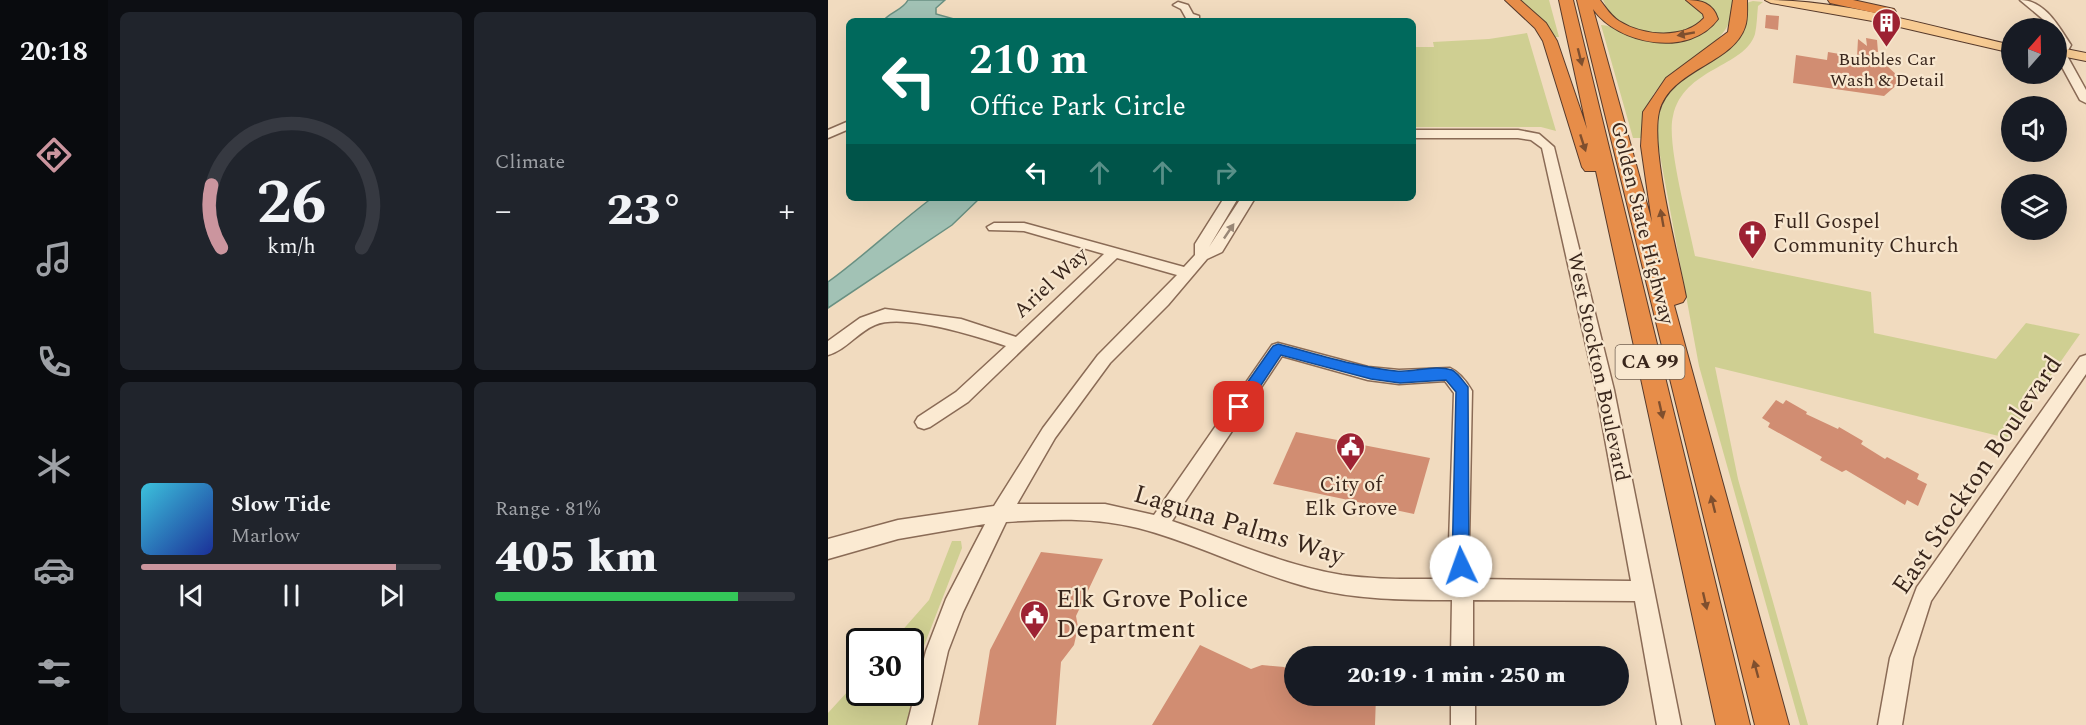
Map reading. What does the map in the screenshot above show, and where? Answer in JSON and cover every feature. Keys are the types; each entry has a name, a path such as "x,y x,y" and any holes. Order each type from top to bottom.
{"highway":[{"path":"1512,0 1541,26 1550,41 1640,320"},
{"name":"Golden State Highway","path":"1566,0 1733,725"},
{"name":"Golden State Highway","path":"1584,0 1772,725"},
{"path":"1593,0 1613,24 1626,30 1663,37 1681,36 1706,27 1711,19 1709,12 1693,0"},
{"path":"1681,379 1684,354 1650,148 1649,121 1651,111 1667,86 1690,66 1732,37 1738,28 1740,0"},
{"path":"1835,0 1889,12"}],"main road":[{"path":"1771,0 1894,21 2001,46"},
{"path":"1817,0 1889,12 2001,37"},
{"path":"2067,55 2086,57"},
{"path":"2067,57 2086,64"}],"street":[{"path":"2014,0 2038,18"},
{"path":"2025,0 2046,18"},
{"path":"1184,2 1190,18"},
{"path":"2067,68 2086,100"},
{"path":"828,134 846,126"},
{"name":"West Stockton Boulevard","path":"1416,134 1518,134 1535,137 1548,147 1605,390 1669,725"},
{"path":"1202,256 1202,244 1229,201"},
{"path":"918,725 937,651 954,607 1000,514 1075,395 1104,359 1202,256 1217,249 1246,201"},
{"path":"994,228 1024,227 1188,273"},
{"name":"Ariel Way","path":"924,422 962,397 1114,253"},
{"path":"828,350 866,322 885,315 961,325 1017,343"},
{"path":"1158,525 1278,349 1371,374 1400,377 1434,373 1450,375 1463,391 1459,543 1463,588 1462,646"},
{"name":"East Stockton Boulevard","path":"1890,725 1901,658 1909,630 1924,594 2086,361"},
{"name":"Laguna Palms Way","path":"828,549 898,528 1000,514 1044,511 1100,513 1158,525 1276,570 1332,585 1373,589 1643,591"},
{"path":"1463,706 1464,725"}],"green space":[{"path":"1516,0 1549,0 1559,37 1551,37"},
{"path":"1603,0 1685,0 1703,14 1702,22 1681,31 1644,33 1632,30 1612,17"},
{"path":"1698,0 1732,0 1731,16 1725,30 1715,42 1661,85 1648,106 1644,138 1633,138 1601,25 1633,33 1696,36 1709,30 1716,18"},
{"path":"1763,2 1758,6 1755,34 1749,45 1689,88 1679,100 1673,116 1675,164 1695,256 1871,292 1874,333 1996,359 2026,323 2080,334 2007,438 1715,367 1738,479 1808,725 1800,725 1699,366 1657,139 1659,114 1672,87 1739,38 1745,23 1746,3"},
{"path":"1527,33 1556,131 1541,127 1416,127 1416,47 1434,47 1433,42 1489,39"},
{"path":"952,541 961,541 962,548 924,646 924,628 904,628 929,600"},
{"path":"846,693 846,706 911,706 907,725 828,725 828,713"}],"shaded area":[{"path":"908,0 945,0 936,8 936,14 950,18 886,18"},
{"path":"928,201 977,201 952,225 828,308 828,282"}],"building":[{"path":"1766,15 1779,16 1778,30 1765,28"},
{"path":"1866,38 1877,40 1878,52 1871,51 1899,77 1899,83 1884,96 1793,83 1796,55 1827,60 1828,52 1857,57 1858,39 1867,46"},
{"path":"1776,400 1783,404 1786,400 1807,412 1806,414 1838,429 1839,427 1863,441 1861,444 1885,459 1887,457 1919,474 1917,479 1927,484 1918,506 1907,500 1905,505 1846,470 1842,472 1820,460 1822,457 1768,427 1770,423 1762,418"},
{"path":"1296,432 1430,458 1414,514 1273,484"},
{"name":"Elk Grove Police Department","path":"1041,552 1103,559 1076,616 1078,627 1074,645 1061,662 1056,725 978,725 990,650"},
{"name":"Elk Grove Police Department","path":"1200,645 1251,669 1262,665 1284,667 1284,706 1376,706 1375,725 1152,725"}],"place":[{"name":"Bubbles Car Wash & Detail","path":"1887,48"},
{"name":"Full Gospel Community Church","path":"1752,260"},
{"name":"City of Elk Grove","path":"1351,472"},
{"name":"Elk Grove Police Department","path":"1035,640"}],"route":[{"path":"1239,407 1278,349 1371,374 1400,377 1434,373 1450,375 1463,391 1459,543 1461,566"}]}
